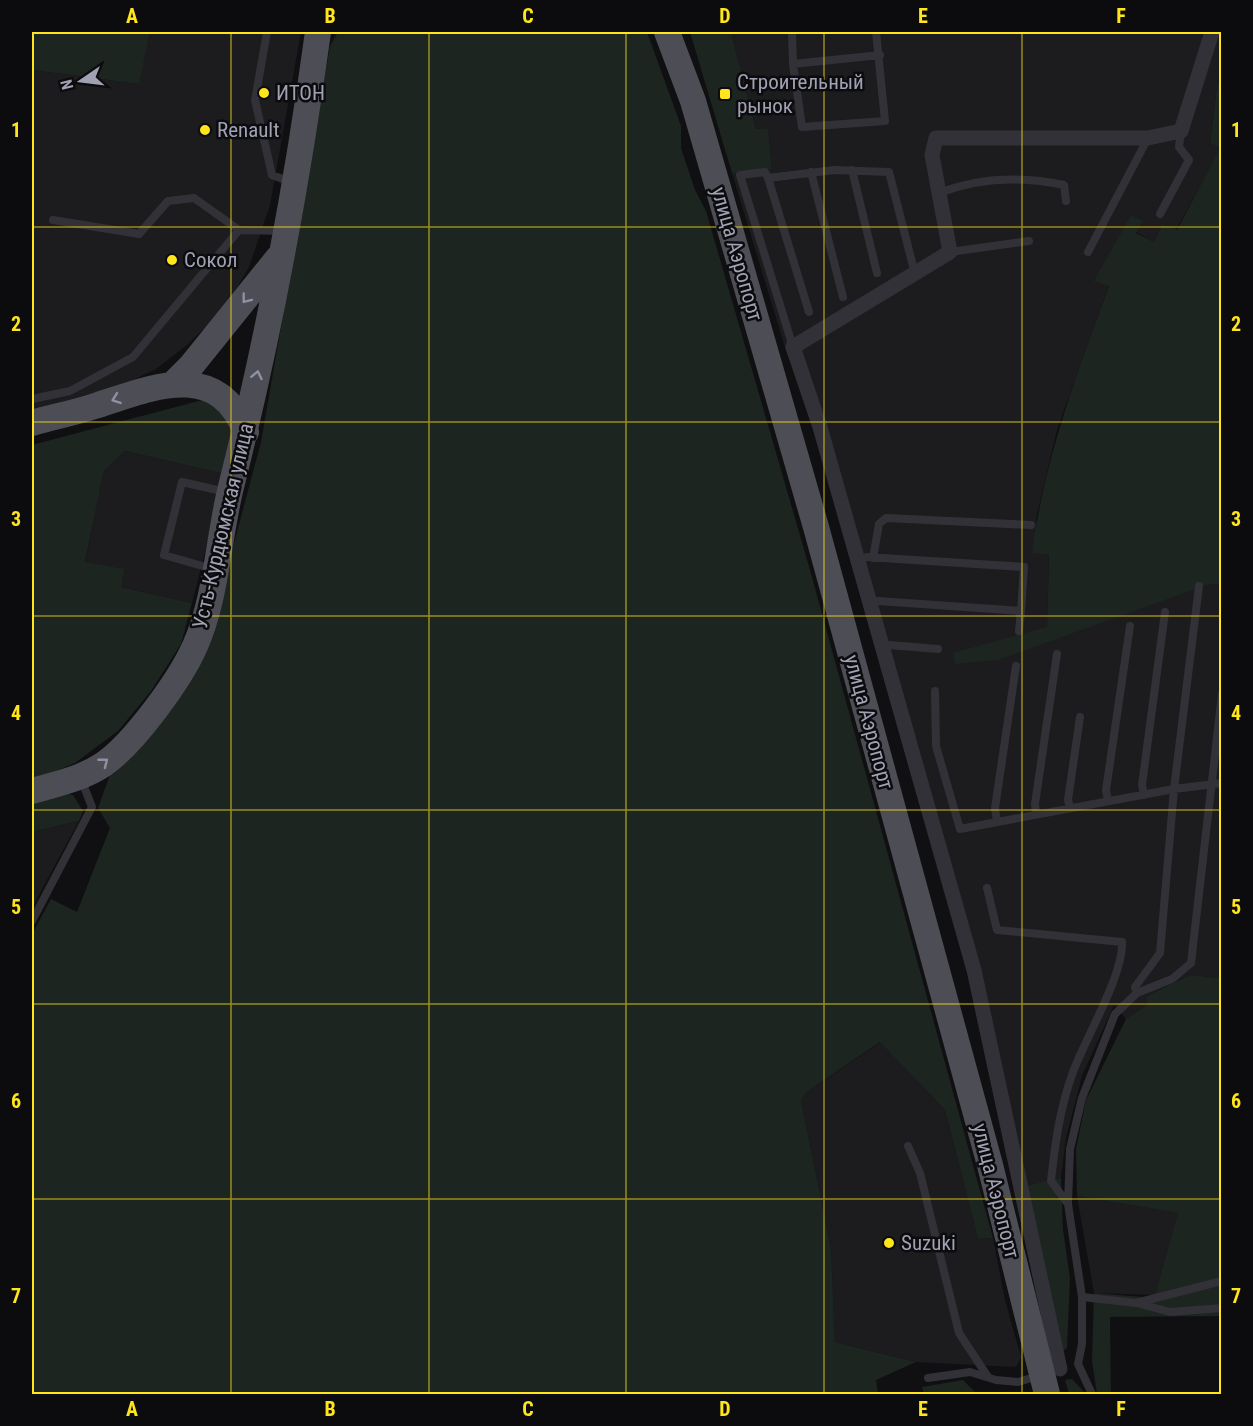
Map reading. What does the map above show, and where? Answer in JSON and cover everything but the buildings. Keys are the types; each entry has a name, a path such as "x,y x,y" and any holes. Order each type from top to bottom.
{"main road":[{"name":"Усть-Курдюмская улица","path":"32,791 80,777 104,764 164,698 195,646 246,432 296,183 316,43 326,32"},
{"name":"улица Аэропорт","path":"673,39 819,539 1050,1380"},
{"name":"Усть-Курдюмская улица","path":"172,384 231,318 284,242"},
{"path":"32,423 94,406 145,388 172,384 211,390 225,398 239,414 246,432"}],"street":[{"path":"1050,1380 974,970 820,427 793,347 950,252 932,155 936,138 1148,138 1181,131 1212,32"}],"lane":[{"path":"267,32 255,100 272,175 296,183"},
{"path":"792,32 793,64 802,127 885,121 876,32"},
{"path":"793,64 880,56"},
{"path":"1160,214 1189,160 1179,147 1181,131"},
{"path":"1088,252 1148,138"},
{"path":"852,170 877,273"},
{"path":"768,178 811,172 852,170 889,172 915,274"},
{"path":"793,347 740,175 765,172 809,312"},
{"path":"811,172 843,297"},
{"path":"938,194 968,182 1042,180 1064,185 1066,201"},
{"path":"53,220 139,234 168,201 194,198 239,230 284,242"},
{"path":"32,399 70,392 133,357 239,230"},
{"path":"950,252 1029,241"},
{"path":"215,569 164,555 182,482 230,493"},
{"path":"873,558 879,524 886,518 1031,525"},
{"path":"857,560 873,558 1024,567 1019,632"},
{"path":"1137,993 1135,987 1160,953 1174,789 1199,586"},
{"path":"870,604 878,602 1021,611"},
{"path":"1144,795 1142,785 1165,612"},
{"path":"1108,801 1106,790 1130,626"},
{"path":"882,647 889,645 938,649"},
{"path":"1036,814 1035,804 1057,654"},
{"path":"997,822 995,808 1016,666"},
{"path":"935,692 936,746 960,829 1174,789 1221,783"},
{"path":"1092,1395 1078,1364 1082,1344 1082,1297 1068,1204 1070,1149 1082,1098 1115,1014 1137,993 1172,979 1191,963 1221,694"},
{"path":"1070,808 1068,800 1080,717"},
{"path":"32,921 92,807 80,777"},
{"path":"987,888 997,930 1122,942 1123,952 1072,1072 1055,1137 1051,1181 1068,1204"},
{"path":"908,1146 920,1173 958,1333 988,1377"},
{"path":"1136,1303 1221,1281"},
{"path":"1082,1297 1136,1303 1170,1312 1221,1308"},
{"path":"928,1378 970,1372 996,1380 1018,1382 1050,1380 1078,1364"}],"shaded area":[{"path":"32,32 150,32 139,84 32,70"},
{"path":"150,32 301,32 270,205 249,267 238,286 215,318 187,345 156,369 125,384 32,413 32,70 138,84"},
{"path":"338,32 647,32 681,126 681,148 695,190 706,211 810,570 993,1238 978,1239 945,1110 880,1042 808,1091 801,1100 831,1248 835,1342 916,1362 876,1380 878,1394 32,1394 32,934 51,899 77,912 110,828 98,808 111,772 226,573 261,442 330,46"},
{"path":"690,32 731,32 756,129 768,128 772,169 732,173"},
{"path":"731,32 1221,32 1221,78 1217,87 1210,143 1221,148 1176,230 1164,224 1154,242 1136,232 1095,280 1109,285 1057,430 1036,519 1049,554 1047,627 1064,635 1207,585 1221,584 1221,978 1190,975 1145,997 1148,1004 1126,1019 1114,1005 1082,1076 1066,1138 1061,1178 1051,1181 1025,1186 850,511 787,354 732,173 772,169 768,128 756,129"},
{"path":"1221,78 1221,584 1207,585 998,660 955,664 953,653 1047,627 1049,555 1032,553 1053,450 1109,286 1094,281 1131,215 1142,221 1136,233 1154,242 1163,224 1177,230 1220,148 1210,143 1217,87"},
{"path":"206,399 216,402 233,427 225,474 125,451 104,471 85,562 124,569 121,587 192,603 181,644 151,691 118,731 75,763 32,781 32,445"},
{"path":"125,451 225,474 192,603 121,587 85,563 104,471"},
{"path":"64,793 73,795 83,811 79,821 32,832 32,801"},
{"path":"79,821 42,889 32,909 32,832"},
{"path":"1190,975 1221,978 1221,1316 1110,1317 1111,1394 1097,1394 1092,1361 1094,1293 1143,1297 1155,1295 1178,1213 1077,1196 1076,1149 1086,1100 1126,1019 1148,1004 1145,997"},
{"path":"881,1042 945,1110 978,1239 993,1238 1005,1300 1021,1357 1016,1367 916,1362 835,1342 831,1248 801,1100 808,1091"},
{"path":"1061,1178 1063,1230 1070,1278 1067,1348 1061,1352 1025,1186"},
{"path":"1077,1196 1179,1213 1155,1295 1094,1293"},
{"path":"1072,1379 1086,1394 1069,1394 1065,1380"},
{"path":"963,1380 977,1394 924,1394 922,1387"}],"place":[{"name":"ИТОН","path":"264,93"},
{"name":"Строительный рынок","path":"725,94"},
{"name":"Renault","path":"205,130"},
{"name":"Сокол","path":"172,260"},
{"name":"Suzuki","path":"889,1243"}]}
